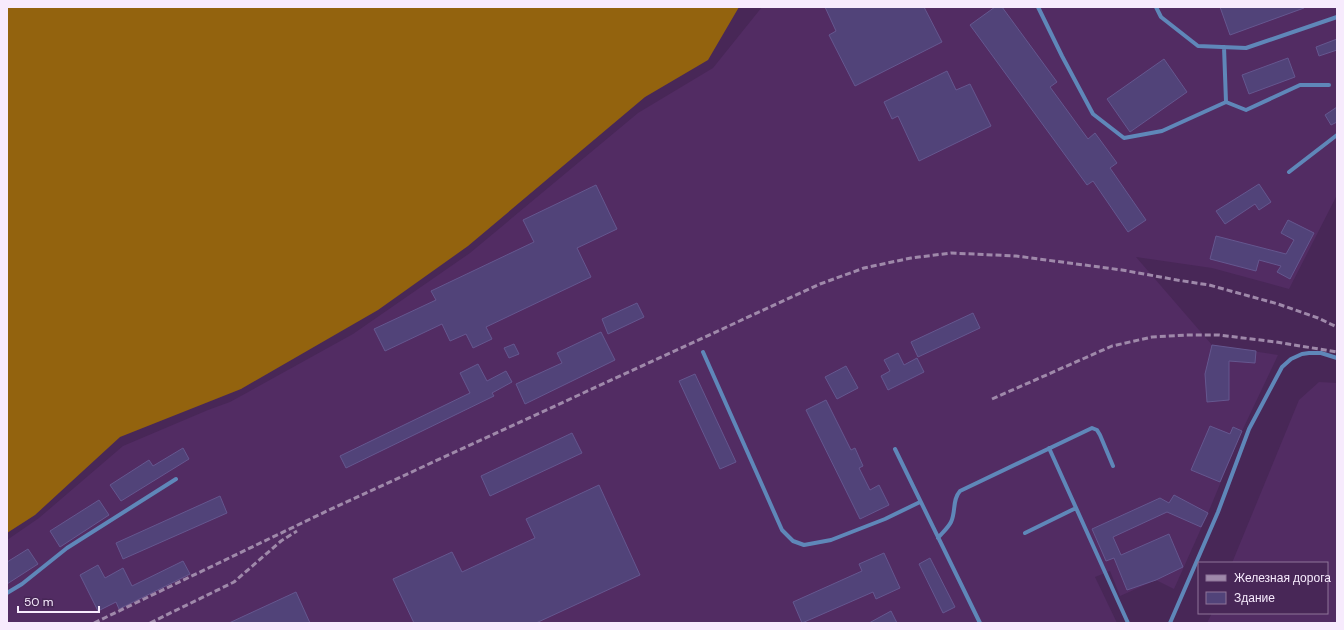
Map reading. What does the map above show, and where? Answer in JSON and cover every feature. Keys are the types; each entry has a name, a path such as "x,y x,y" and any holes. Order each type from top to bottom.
{"lane":[{"path":"1038,7 1093,114 1124,138 1162,131 1226,102 1246,110 1300,85 1329,85"},
{"path":"1156,7 1161,17 1198,46 1246,48 1337,17"},
{"path":"1224,47 1226,102"},
{"path":"1289,172 1337,135"},
{"path":"703,352 782,530 793,541 804,545 832,540 885,519 920,502"},
{"path":"1170,623 1218,512 1249,429 1282,367 1291,359 1302,354 1321,353 1337,358"},
{"path":"938,538 951,522 955,509 954,501 960,492 1092,428 1097,430 1100,435 1113,466"},
{"path":"1049,448 1128,623"},
{"path":"895,449 980,623"},
{"path":"7,593 22,584 68,548 176,479"},
{"path":"1025,533 1076,508"}],"shaded area":[{"path":"7,7 739,7 708,60 645,97 468,246 378,310 241,389 120,437 35,515 7,533"},
{"path":"762,7 1337,7 1337,195 1289,289 1212,268 1136,257 1212,345 1278,355 1242,431 1174,589 1156,580 1120,596 1110,571 1095,577 1117,623 7,623 7,540 39,518 123,446 230,402 353,334 470,253 638,113 713,68"},
{"path":"1319,382 1337,383 1337,623 1207,623 1212,614 1328,614 1328,562 1232,562 1299,400"}],"building":[{"path":"825,7 924,7 942,42 855,86 829,35 836,31"},
{"path":"995,7 1002,7 1057,82 1050,87 1088,139 1095,133 1117,163 1110,168 1146,220 1128,232 1093,181 1087,185 970,25"},
{"path":"1220,7 1304,7 1304,8 1230,35"},
{"path":"1337,39 1337,50 1319,56 1316,47"},
{"path":"1288,58 1295,77 1249,94 1242,75"},
{"path":"1164,59 1187,92 1130,132 1107,99"},
{"path":"947,71 956,90 970,84 991,126 919,161 898,116 892,119 884,102"},
{"path":"1337,107 1337,122 1331,125 1325,115"},
{"path":"1259,184 1271,202 1259,210 1255,204 1225,224 1216,211"},
{"path":"596,185 617,229 577,248 591,277 486,327 492,339 473,348 466,334 450,341 442,324 385,351 374,329 436,300 431,291 534,242 523,220"},
{"path":"1288,220 1314,233 1290,279 1277,272 1281,266 1259,260 1256,271 1210,259 1216,236 1286,254 1294,240 1281,233"},
{"path":"637,303 644,317 608,334 602,319"},
{"path":"973,313 980,328 918,357 911,342"},
{"path":"601,332 615,360 525,404 516,384 562,363 557,353"},
{"path":"514,344 519,354 509,358 504,348"},
{"path":"1212,345 1256,351 1255,363 1229,361 1229,400 1207,402 1205,374"},
{"path":"898,353 904,365 917,358 924,372 888,390 881,376 890,371 884,360"},
{"path":"478,364 487,381 506,371 512,382 492,393 494,396 346,468 340,456 470,393 460,373"},
{"path":"846,366 858,388 837,399 825,377"},
{"path":"695,374 736,462 720,469 679,381"},
{"path":"826,400 851,450 855,448 863,466 859,468 870,490 879,485 889,505 860,519 806,410"},
{"path":"1210,426 1230,434 1233,427 1242,431 1220,482 1191,470"},
{"path":"572,433 582,453 490,496 481,476"},
{"path":"183,448 189,459 121,501 110,485 149,460 153,466"},
{"path":"599,485 640,575 536,623 414,623 393,579 452,552 462,572 535,538 526,519"},
{"path":"1174,495 1208,513 1201,527 1167,512 1113,537 1121,555 1169,534 1183,567 1156,580 1127,590 1114,558 1106,561 1092,529 1160,498 1169,503"},
{"path":"220,496 227,513 123,559 116,543"},
{"path":"99,500 109,515 60,547 50,531"},
{"path":"28,549 38,564 7,584 7,562"},
{"path":"884,553 900,588 876,599 873,592 802,623 793,602 862,571 859,564"},
{"path":"930,558 955,607 943,613 919,564"},
{"path":"183,561 190,574 119,609 116,602 98,611 80,575 98,565 105,578 123,568 132,586"},
{"path":"296,592 310,623 229,623"},
{"path":"891,611 897,623 869,623"}],"railway":[{"path":"94,623 329,510 820,284 864,268 911,258 951,253 1016,256 1122,270 1209,285 1278,304 1318,318 1337,327"},
{"path":"992,399 1112,346 1152,337 1219,335 1337,352"},
{"path":"150,623 234,582 281,541 297,531"}]}
